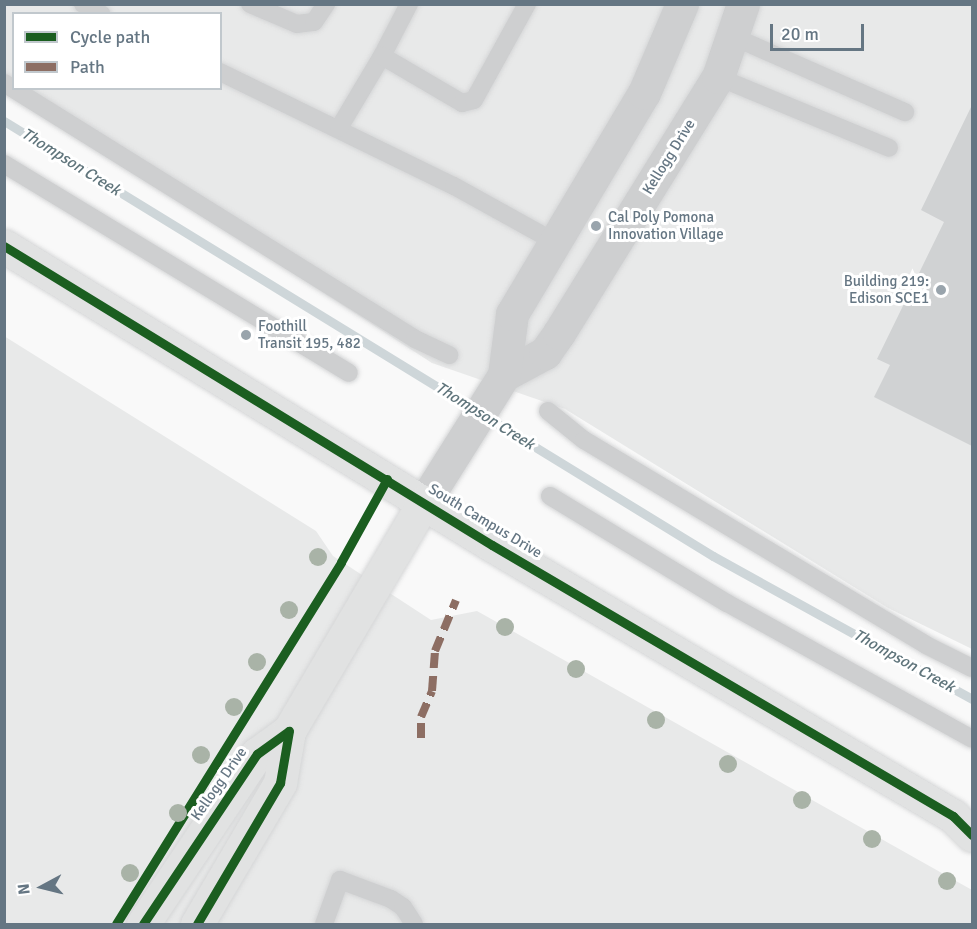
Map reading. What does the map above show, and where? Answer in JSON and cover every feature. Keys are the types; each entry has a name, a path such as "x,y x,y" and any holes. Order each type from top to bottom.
{"street":[{"name":"Kellogg Drive","path":"196,924 280,783 289,730 424,502 498,383 512,314 644,93 682,4"},
{"name":"Kellogg Drive","path":"498,383 545,353 560,333 718,77 734,37 743,4"},
{"name":"South Campus Drive","path":"4,246 424,502 966,824"},
{"name":"Kellogg Drive","path":"142,924 257,754 289,730"}],"lane":[{"path":"83,4 97,12"},
{"path":"250,4 297,24 314,22 326,4"},
{"path":"339,128 382,56 409,4"},
{"path":"382,56 462,104 474,100 527,4"},
{"path":"734,37 905,112"},
{"path":"222,73 339,128 555,242"},
{"path":"718,77 889,148"},
{"path":"15,90 415,339 449,355"},
{"path":"4,164 349,373"},
{"path":"548,411 584,440 926,645 972,668"},
{"path":"550,496 727,603 972,739"},
{"path":"324,924 340,880 391,899 403,907 414,924"}],"shaded area":[{"name":"Cal Poly Pomona Innovation Village","path":"4,5 972,5 972,649 888,608 565,409 432,363 5,87"},
{"path":"4,336 316,531 333,556 431,620 477,611 972,890 972,924 5,924"}],"building":[{"name":"Building 219: Edison SCE1","path":"972,105 972,446 874,397 890,365 877,359 944,222 921,210"}],"waterway":[{"name":"Thompson Creek","path":"4,121 713,556 972,699"}],"marked path":[{"path":"421,738 421,717 432,691 435,651 456,600"}],"cycle path":[{"path":"4,246 492,545 953,816 972,835"},
{"path":"116,924 341,562 387,479"},
{"path":"143,924 257,754 289,731"},
{"path":"197,924 280,783 289,731"}],"place":[{"name":"Cal Poly Pomona Innovation Village","path":"596,226"},
{"name":"Building 219: Edison SCE1","path":"941,290"},
{"name":"Foothill Transit 195, 482","path":"246,335"}]}
